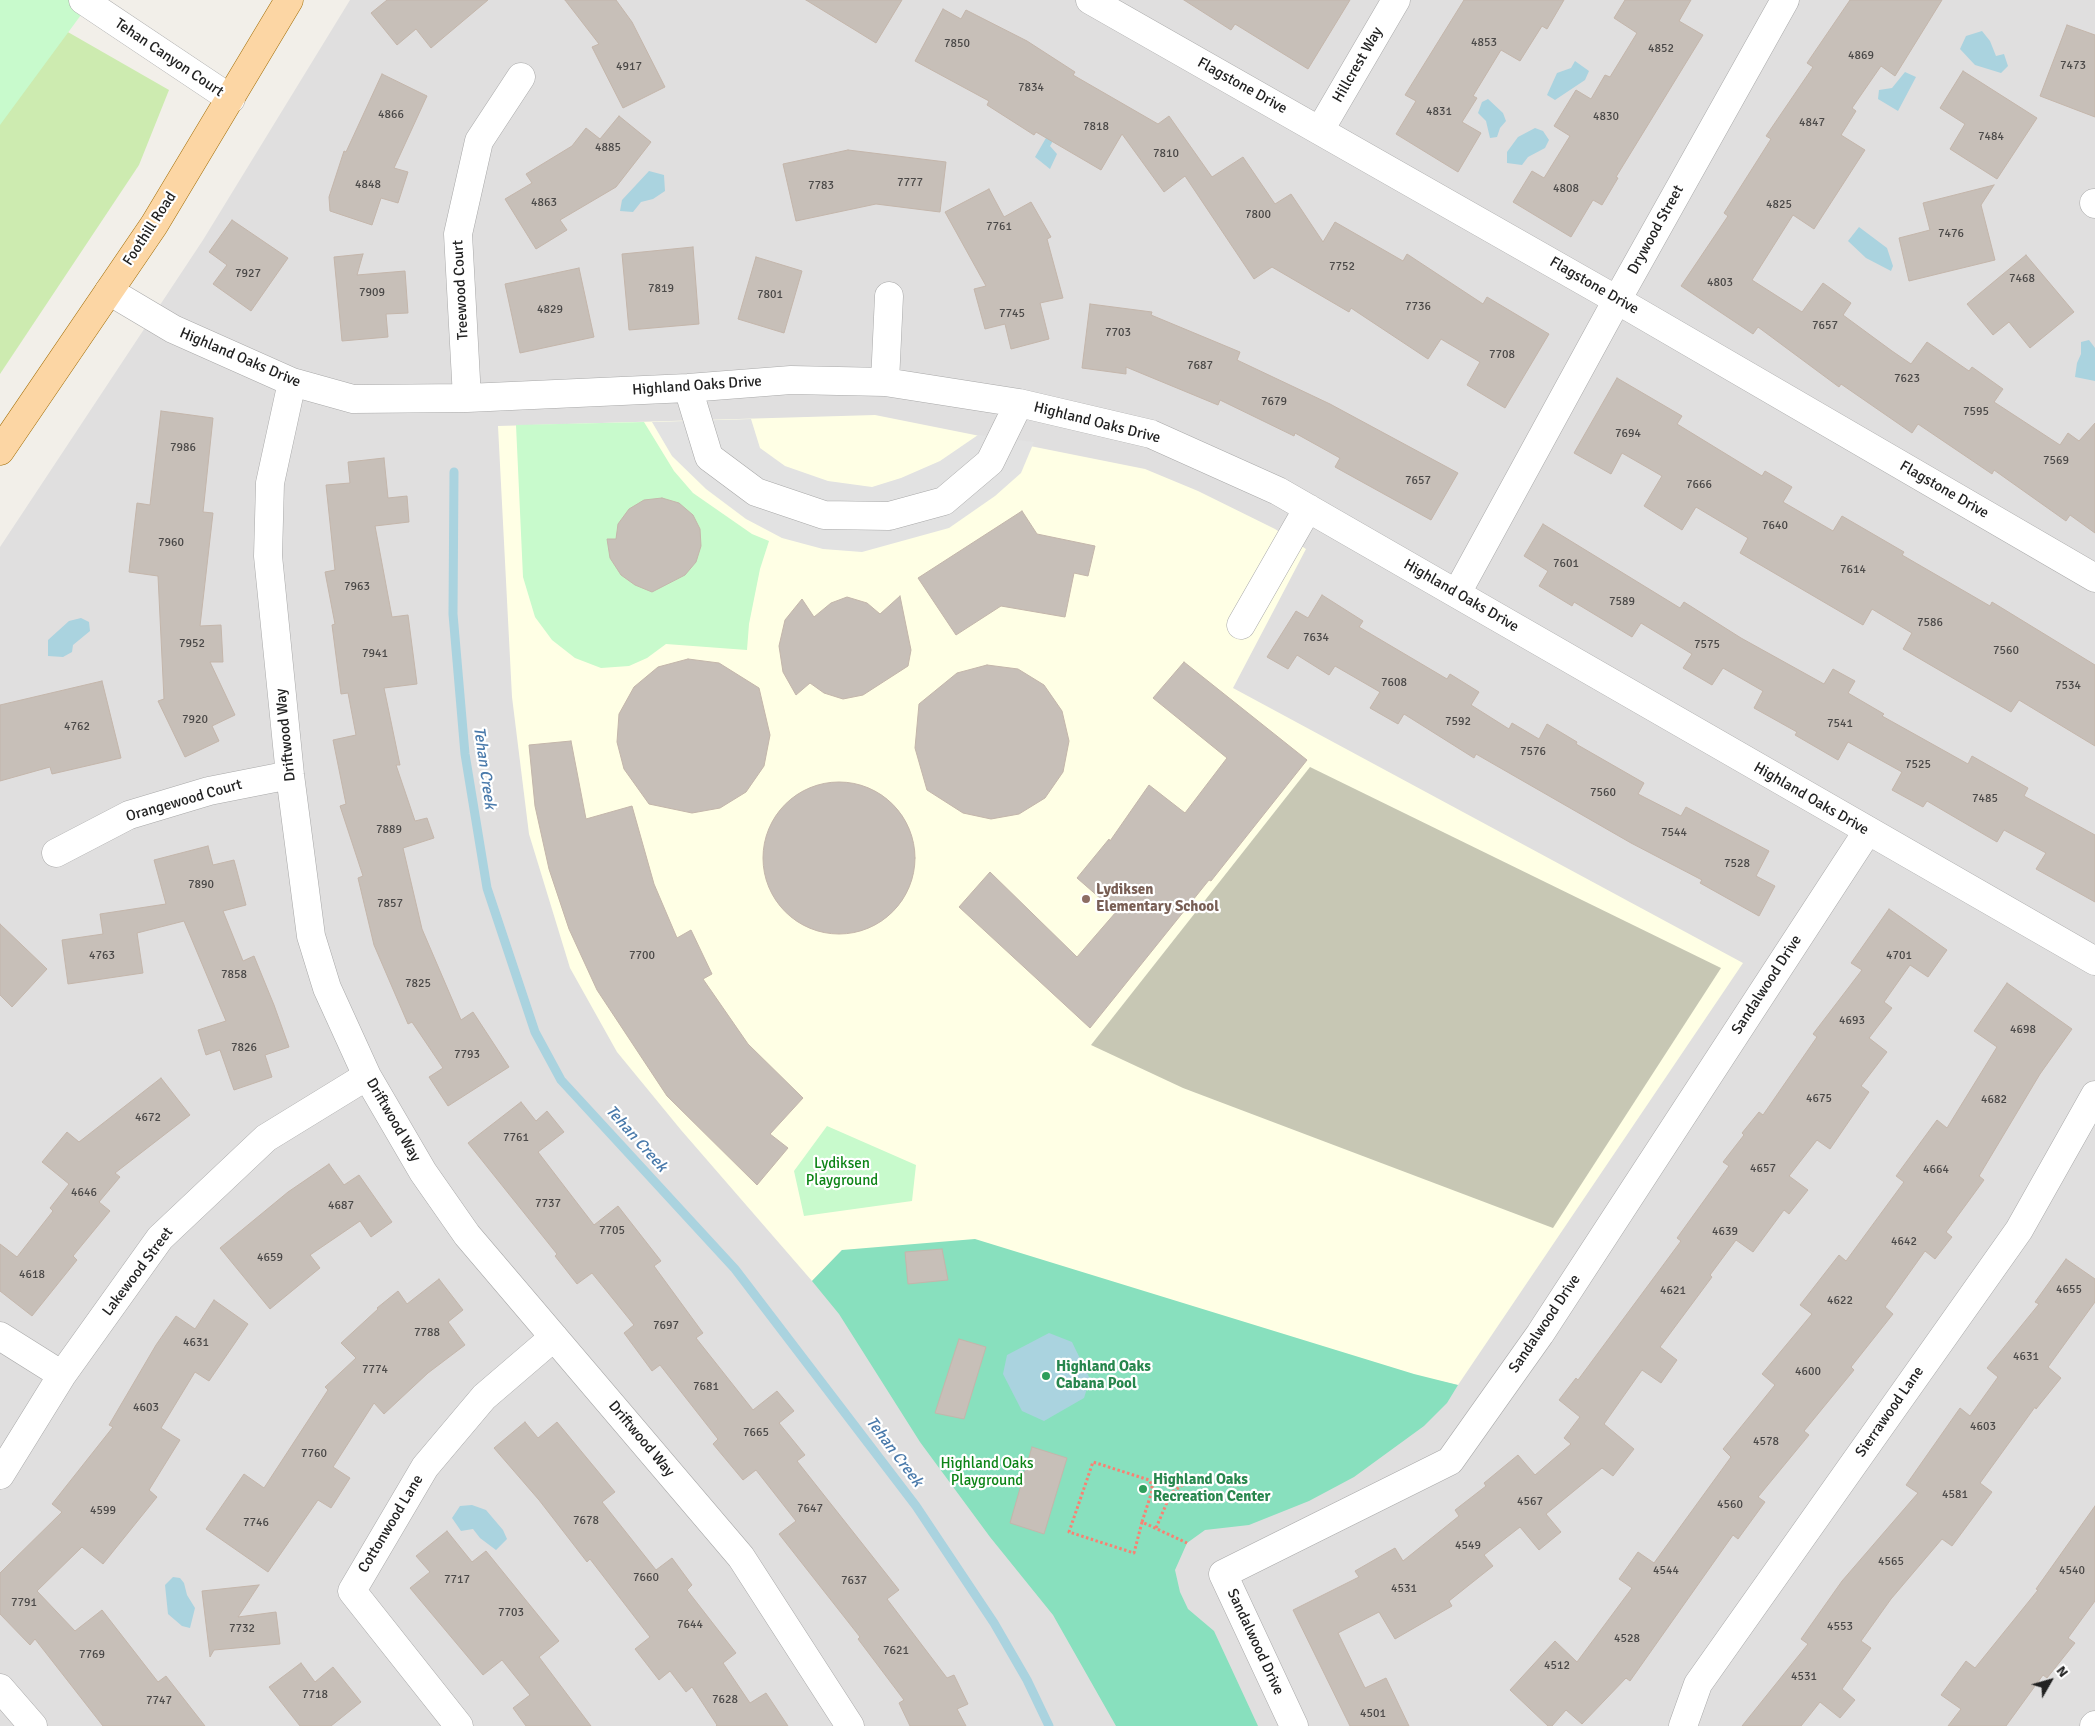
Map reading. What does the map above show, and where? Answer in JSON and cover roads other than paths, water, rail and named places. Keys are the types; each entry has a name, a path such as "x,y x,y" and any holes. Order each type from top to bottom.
{"main road":[{"name":"Foothill Road","path":"0,451 154,225 289,0"}],"street":[{"name":"Tehan Canyon Court","path":"83,0 231,99"},
{"name":"Flagstone Drive","path":"1090,0 1617,300 2095,578"},
{"name":"Hillcrest Way","path":"1320,130 1396,0"},
{"name":"Drywood Street","path":"1457,593 1617,300 1785,0"},
{"name":"Treewood Court","path":"467,398 458,234 479,141 521,77"},
{"name":"Highland Oaks Drive","path":"109,291 173,329 292,382 353,399 467,398 688,388 791,380 885,382 1019,403 1151,434 1278,491 1867,832 2095,961"},
{"path":"885,382 889,296"},
{"name":"Driftwood Way","path":"292,382 270,483 268,556 290,775 311,936 327,988 367,1076 423,1172 467,1235 741,1557 850,1726"},
{"path":"688,388 709,457 756,492 824,515 889,516 944,501 990,462 1019,403"},
{"path":"1240,625 1308,508"},
{"name":"Orangewood Court","path":"56,853 129,815 209,791 290,775"},
{"name":"Sandalwood Drive","path":"1294,1726 1223,1574 1450,1461 1540,1334 1867,832"},
{"name":"Lakewood Street","path":"0,1475 62,1375 160,1238 266,1138 367,1076"},
{"name":"Sierrawood Lane","path":"1683,1726 1698,1684 2019,1230 2095,1095"},
{"path":"0,1336 62,1375"},
{"name":"Cottonwood Lane","path":"459,1726 352,1591 425,1467 484,1397 554,1338"},
{"path":"0,1688 33,1726"}],"water":[{"path":"1982,31 1990,41 1996,56 2004,54 2008,66 2001,73 1975,65 1960,49 1966,36"},
{"path":"1575,61 1589,71 1585,80 1555,100 1547,95 1557,73 1571,68"},
{"path":"1905,72 1916,77 1898,111 1878,99 1879,90 1892,88"},
{"path":"1488,99 1503,113 1506,121 1500,128 1497,137 1490,138 1486,121 1478,113 1482,102"},
{"path":"1061,112 1066,119 1050,146 1057,154 1050,169 1035,157"},
{"path":"1535,128 1543,131 1549,140 1545,148 1528,157 1522,165 1507,163 1507,152 1518,137"},
{"path":"649,171 664,175 665,191 653,199 641,202 633,212 620,211 622,200"},
{"path":"1859,227 1887,248 1893,266 1891,271 1866,258 1848,241"},
{"path":"2089,340 2095,348 2095,381 2075,377 2077,363 2081,354 2081,342"},
{"path":"81,618 89,622 90,631 73,645 72,652 63,657 48,656 48,640 69,621"},
{"name":"Highland Oaks Cabana Pool","path":"1049,1333 1072,1342 1090,1379 1084,1398 1044,1421 1022,1411 1003,1374 1007,1355"},
{"path":"472,1505 486,1510 503,1530 507,1539 496,1550 480,1538 473,1529 461,1531 452,1518 460,1506"},
{"path":"173,1577 180,1578 184,1583 187,1595 195,1608 190,1628 182,1626 168,1614 165,1585"}],"waterway":[{"name":"Tehan Creek","path":"454,472 453,614 465,754 487,888 535,1032 561,1080 735,1269 916,1506 994,1623 1027,1680 1049,1726"}],"place":[{"name":"Lydiksen Elementary School","path":"1086,899"},
{"name":"Highland Oaks Cabana Pool","path":"1046,1376"},
{"name":"Highland Oaks Recreation Center","path":"1143,1489"}],"park label":[{"name":"Lydiksen Playground","path":"842,1172"},
{"name":"Highland Oaks Playground","path":"987,1472"}]}
